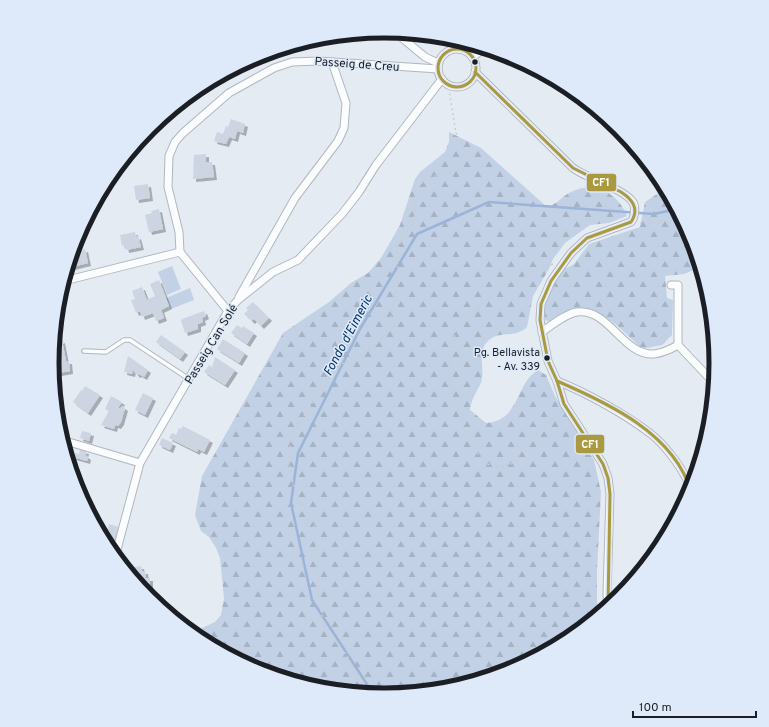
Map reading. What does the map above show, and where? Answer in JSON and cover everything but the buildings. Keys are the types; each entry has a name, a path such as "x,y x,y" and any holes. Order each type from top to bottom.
{"street":[{"path":"403,39 438,66 445,82 461,86 467,83 475,72 475,62 472,57 464,50 459,49 450,50 443,55 438,66"},
{"path":"472,57 479,52"},
{"name":"Passeig de Creu","path":"180,252 179,232 168,187 167,171 169,156 179,138 203,113 229,93 274,68 292,62 438,66"},
{"path":"238,300 295,198 338,141 344,128 346,103 332,62"},
{"path":"475,72 573,168 582,175 629,197 632,201 635,212 634,219 628,224 587,238 566,259 552,281 541,304 542,332 548,361 567,408 603,464 608,478 610,494 607,601"},
{"name":"Passeig Can Solé","path":"117,549 140,463 228,311 238,300 273,272 298,260 342,214 359,192 376,165 445,82"},
{"path":"70,280 180,252 228,311"},
{"path":"671,285 678,285 678,346 709,378"},
{"path":"542,332 566,316 577,312 589,314 599,318 636,349 645,353 658,353 678,346"},
{"path":"557,381 582,391 652,434 684,473 687,482"},
{"path":"68,440 140,463"}],"lane":[{"path":"84,351 106,352 124,340 130,340 189,379"}],"path":[{"path":"363,688 346,654 326,631 323,622 320,606 316,530 312,520 295,491 290,464 290,442 293,432 304,414 337,368 373,346 384,336 394,308 398,275 398,247 415,216 416,191 425,180 438,174 458,169 465,163 466,154 456,133 445,82"},
{"path":"628,224 676,220"},
{"path":"566,259 506,284 456,328 447,377 470,445 492,468 511,464 542,427 567,408"}],"green space":[{"path":"449,132 481,148 547,207 573,191 582,188 590,188 598,189 612,196 618,201 627,216 609,223 590,225 565,243 553,259 549,269 533,296 527,327 522,331 496,336 485,344 482,353 481,382 471,404 470,410 486,423 506,416 512,409 530,376 538,370 546,375 555,396 594,460 601,492 597,571 598,609 583,622 565,634 528,655 489,672 448,683 384,689 342,686 300,678 260,664 222,645 198,630 215,622 221,615 224,598 220,558 209,537 201,531 195,515 202,476 283,333 329,302 351,283 368,273 381,258 400,225 415,179 420,172 445,152 449,142"},
{"path":"660,192 685,239 696,269 684,274 665,276 667,298 673,300 672,335 662,345 642,349 611,321 588,309 576,309 564,313 551,322 545,320 544,305 561,271 574,264 589,244 640,227 645,202"},
{"path":"172,266 181,289 167,295 158,272"},
{"path":"190,288 194,300 171,309 166,298"}],"waterway":[{"name":"Fondo d'Eimeric","path":"370,688 312,600 291,503 298,453 360,329 417,234 489,202 654,214 671,210"}],"transit line":[{"name":"CF1","path":"457,49 467,52 473,58 476,68 473,78 467,84 457,87 447,84 441,78 438,68 441,58 447,52 457,49"},
{"name":"CF1","path":"475,72 573,168 621,192 634,205 635,213 631,222 587,238 571,253 551,281 541,304 540,320 548,361 557,381 564,404 603,464 608,478 610,494 608,600"},
{"name":"CF1","path":"557,381 618,410 637,423 655,437 670,453 683,471 687,482"}],"place":[{"name":"Pg. Bellavista - Av. 339","path":"547,358"}]}
